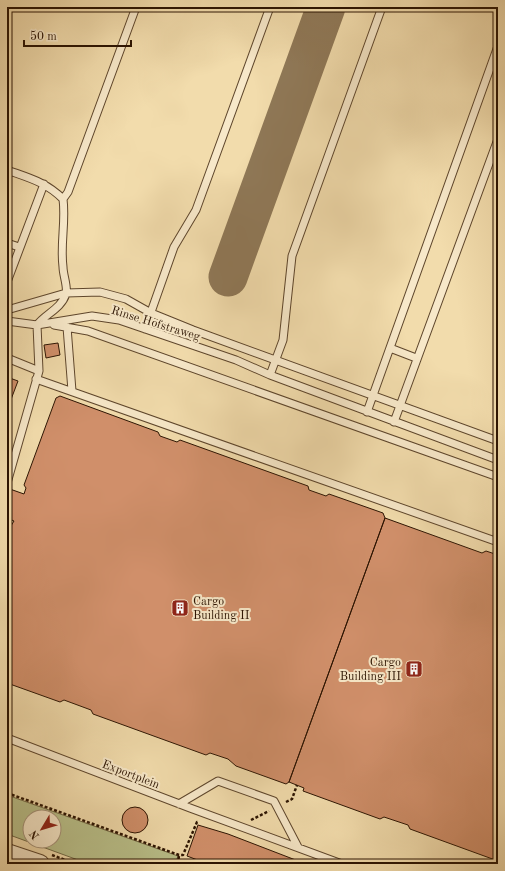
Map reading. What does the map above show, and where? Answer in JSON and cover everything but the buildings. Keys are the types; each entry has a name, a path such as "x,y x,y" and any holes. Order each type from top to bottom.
{"street":[{"path":"7,853 40,864"}],"lane":[{"path":"63,199 68,192 136,7"},
{"path":"145,329 174,247 196,210 270,7"},
{"path":"270,375 277,361 283,340 292,256 382,7"},
{"path":"367,412 498,46"},
{"path":"394,422 399,404 498,139"},
{"path":"7,170 52,188 63,199 65,210 62,266 66,293 60,304 37,325 39,371 7,483"},
{"path":"7,282 44,184"},
{"path":"7,242 19,247"},
{"name":"Rinse Hofstraweg","path":"7,310 66,293 100,292 126,299 151,313 277,361 498,440"},
{"name":"Rinse Hofstraweg","path":"7,321 37,325 92,316 119,320 236,360 270,375 498,460"},
{"path":"48,323 88,331 498,477"},
{"path":"67,327 72,391"},
{"path":"390,348 416,358"},
{"path":"7,358 39,371"},
{"path":"36,379 498,542"},
{"name":"Exportplein","path":"7,738 179,804 342,864"},
{"path":"179,804 218,781 274,800 298,847"}],"path":[{"path":"7,793 179,856"},
{"path":"179,856 183,855 196,822 204,824"},
{"path":"178,864 179,856"}],"green space":[{"path":"7,795 46,809 22,809 22,839 7,834"},
{"path":"62,815 178,856 175,864 89,864 48,849 62,849"}],"taxiway":[{"path":"228,277 326,7"}],"place":[{"name":"Cargo Building II","path":"180,608"},
{"name":"Cargo Building III","path":"414,669"}]}
